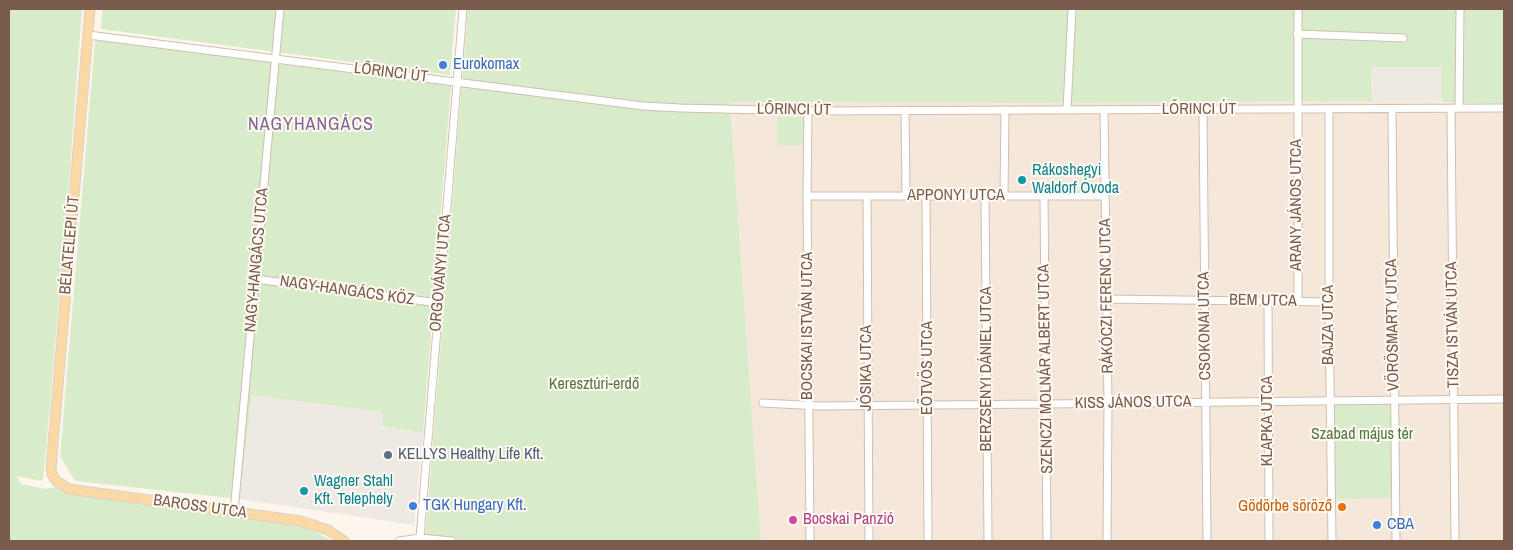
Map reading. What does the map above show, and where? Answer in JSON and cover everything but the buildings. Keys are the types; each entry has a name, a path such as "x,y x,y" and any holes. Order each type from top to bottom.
{"main road":[{"name":"BÉLATELEPI ÚT","path":"56,480 51,468 90,9"},
{"name":"BAROSS UTCA","path":"56,480 69,489 301,521 328,530 344,541"}],"street":[{"name":"NAGY-HANGÁCS UTCA","path":"234,512 280,9"},
{"name":"ORGOVÁNYI UTCA","path":"420,538 463,9"},
{"path":"1067,110 1072,9"},
{"name":"ARANY JÁNOS UTCA","path":"1298,9 1298,302"},
{"name":"TISZA ISTVÁN UTCA","path":"1455,541 1455,108 1460,9"},
{"path":"1297,34 1403,38"},
{"name":"LŐRINCI ÚT","path":"88,35 643,106 808,110 1504,108"},
{"name":"BAJZA UTCA","path":"1329,109 1332,541"},
{"name":"VÖRÖSMARTY UTCA","path":"1392,109 1396,541"},
{"name":"BOCSKAI ISTVÁN UTCA","path":"808,110 810,541"},
{"path":"905,110 906,195"},
{"path":"1004,110 1004,196"},
{"name":"RÁKÓCZI FERENC UTCA","path":"1104,110 1108,404 1107,541"},
{"name":"CSOKONAI UTCA","path":"1203,110 1207,541"},
{"name":"EÖTVÖS UTCA","path":"926,195 928,541"},
{"name":"APPONYI UTCA","path":"807,196 1104,196"},
{"name":"JÓSIKA UTCA","path":"867,196 869,541"},
{"name":"BERZSENYI DÁNIEL UTCA","path":"985,196 988,541"},
{"name":"SZENCZI MOLNÁR ALBERT UTCA","path":"1044,196 1047,541"},
{"name":"NAGY-HANGÁCS KÖZ","path":"255,278 439,304"},
{"name":"BEM UTCA","path":"1107,299 1329,302"},
{"name":"KLAPKA UTCA","path":"1268,302 1269,541"},
{"name":"KISS JÁNOS UTCA","path":"763,403 867,405 1108,404 1504,399"},
{"path":"398,541 420,538 452,541"}],"shaded area":[{"path":"1371,67 1442,67 1442,102 1372,101"},
{"path":"1372,101 1504,104 1504,541 761,541 730,102 1062,103"},
{"path":"252,394 382,412 382,426 423,433 414,525 240,499"}],"green space":[{"path":"9,9 82,9 66,223 44,471 42,481 17,476 21,484 45,489 57,487 68,494 305,526 332,541 9,541"},
{"path":"102,9 456,9 450,75 101,29"},
{"name":"Keresztúri-erdő","path":"468,9 1504,9 1504,104 1442,102 1442,67 1371,67 1372,101 1062,103 730,102 761,541 425,541"},
{"path":"95,40 451,86 423,433 382,426 382,412 252,395 240,499 75,481 60,456"},
{"path":"777,116 805,117 805,145 777,145"},
{"name":"Szabad május tér","path":"1330,401 1394,401 1395,498 1331,499"}],"place":[{"name":"Eurokomax","path":"443,65"},
{"name":"Rákoshegyi Waldorf Óvoda","path":"1022,180"},
{"name":"KELLYS Healthy Life Kft.","path":"388,455"},
{"name":"Wagner Stahl Kft. Telephely","path":"304,491"},
{"name":"TGK Hungary Kft.","path":"413,506"},
{"name":"Gödörbe söröző","path":"1342,507"},
{"name":"Bocskai Panzió","path":"793,520"},
{"name":"CBA","path":"1377,525"}],"district":[{"name":"NAGYHANGÁCS","path":"311,125"}]}
